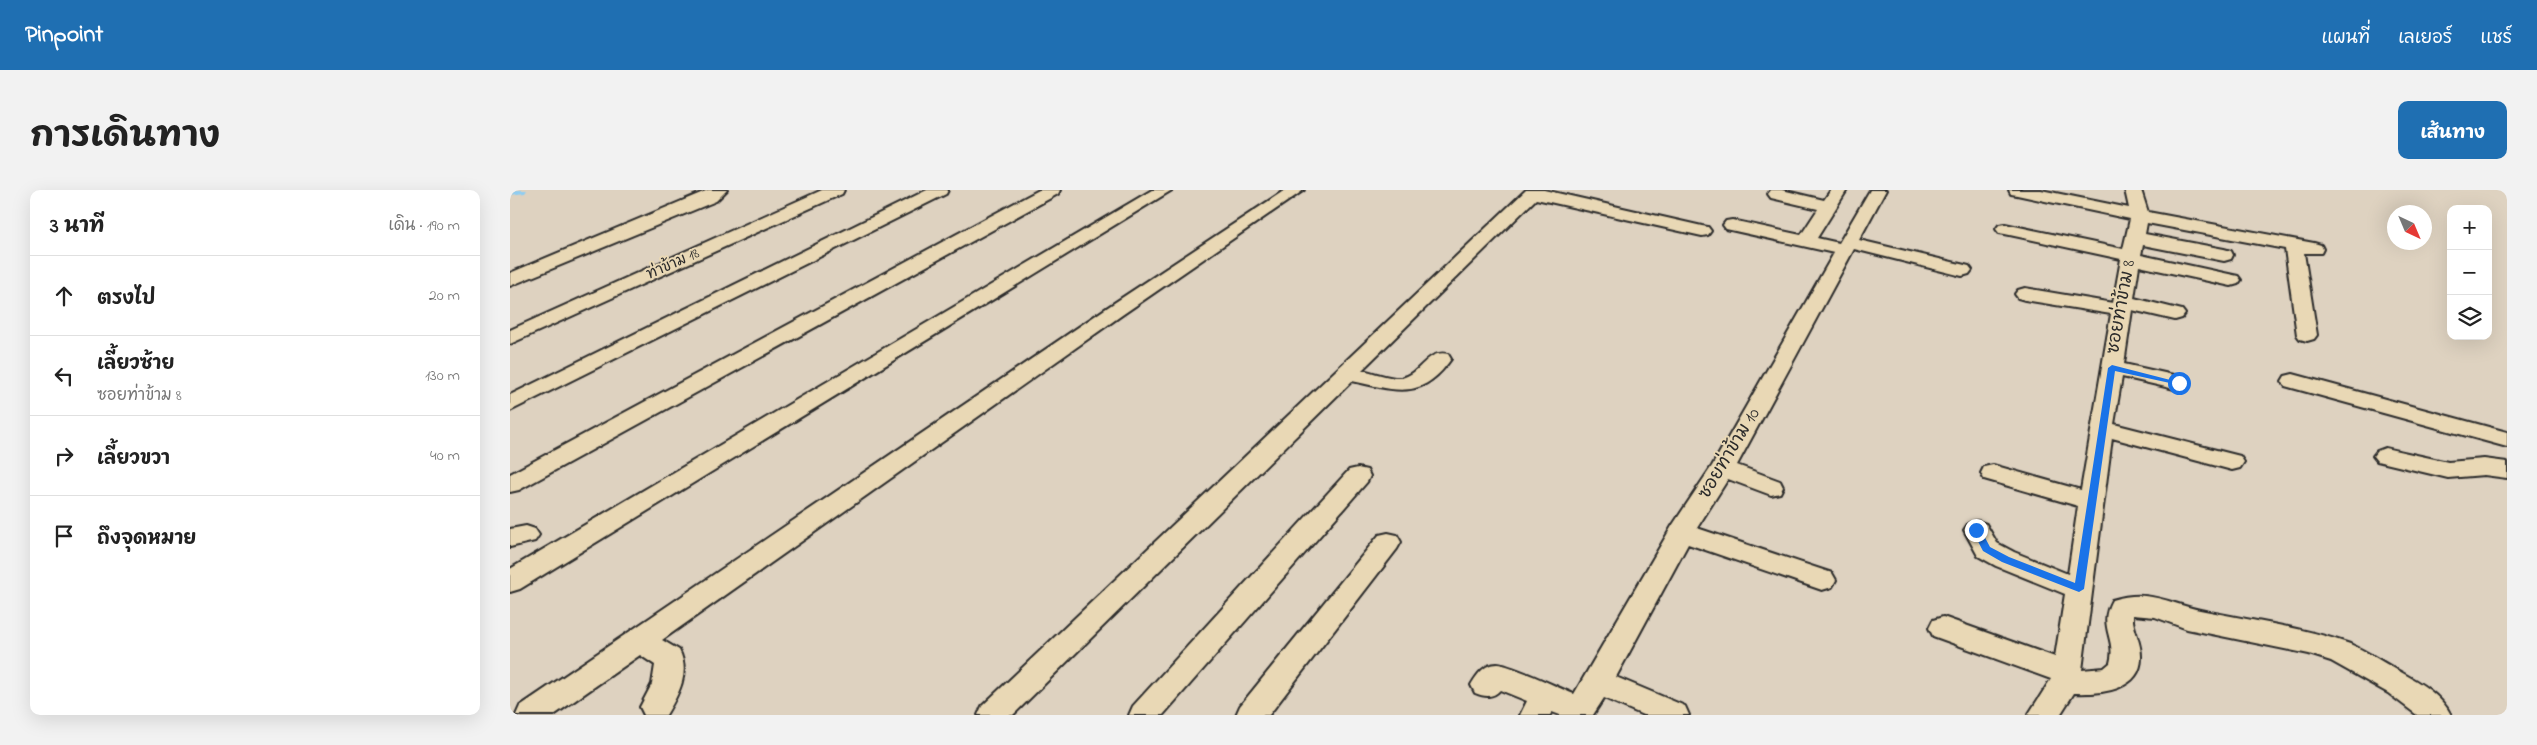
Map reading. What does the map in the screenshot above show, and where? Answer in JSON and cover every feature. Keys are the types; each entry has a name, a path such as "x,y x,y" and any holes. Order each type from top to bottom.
{"street":[{"path":"510,280 710,197 719,190"},
{"name":"ท่าข้าม 18","path":"510,338 836,190"},
{"path":"510,404 940,190"},
{"path":"510,484 1052,190"},
{"path":"510,582 1164,190"},
{"path":"531,715 1115,311 1296,190"},
{"path":"1806,242 1840,190"},
{"name":"ซอยท่าข้าม 10","path":"1578,712 1598,682 1681,532 1723,468 1847,247 1875,190"},
{"path":"2018,190 2134,242 2231,280"},
{"name":"ซอยท่าข้าม 8","path":"2043,715 2066,677 2102,428 2134,242 2133,190"},
{"path":"993,715 1347,373 1400,319 1535,191 1702,231"},
{"path":"1777,194 1829,206"},
{"path":"1732,225 1806,242 1847,247 1962,270"},
{"path":"2005,229 2134,242 2224,255"},
{"path":"2134,242 2294,246 2314,249"},
{"path":"2294,246 2307,335"},
{"path":"2025,294 2175,314"},
{"path":"1347,373 1400,385 1420,379 1440,359"},
{"path":"2112,368 2179,383"},
{"path":"2293,381 2507,440"},
{"path":"2102,428 2232,462"},
{"path":"2385,456 2448,470 2484,466 2507,470"},
{"path":"1723,468 1771,487"},
{"path":"1993,473 2091,501"},
{"path":"1144,715 1358,476"},
{"path":"1976,530 1986,549 2005,560 2079,589"},
{"path":"1681,532 1822,580"},
{"path":"1251,715 1388,542"},
{"path":"1943,628 2066,677 2094,683 2110,681 2118,676 2125,664 2127,651 2118,623 2118,614 2122,607 2136,603 2172,611 2187,618 2308,644 2341,654 2399,685 2432,709 2436,715"},
{"path":"639,640 669,658 671,673 666,690 655,707"},
{"path":"1486,684 1498,676 1540,705 1578,712"},
{"path":"1598,682 1674,715"}],"waterway":[{"path":"510,191 520,190"}],"route":[{"path":"1976,530 1986,549 2005,560 2079,589 2112,368 2179,383"}]}
